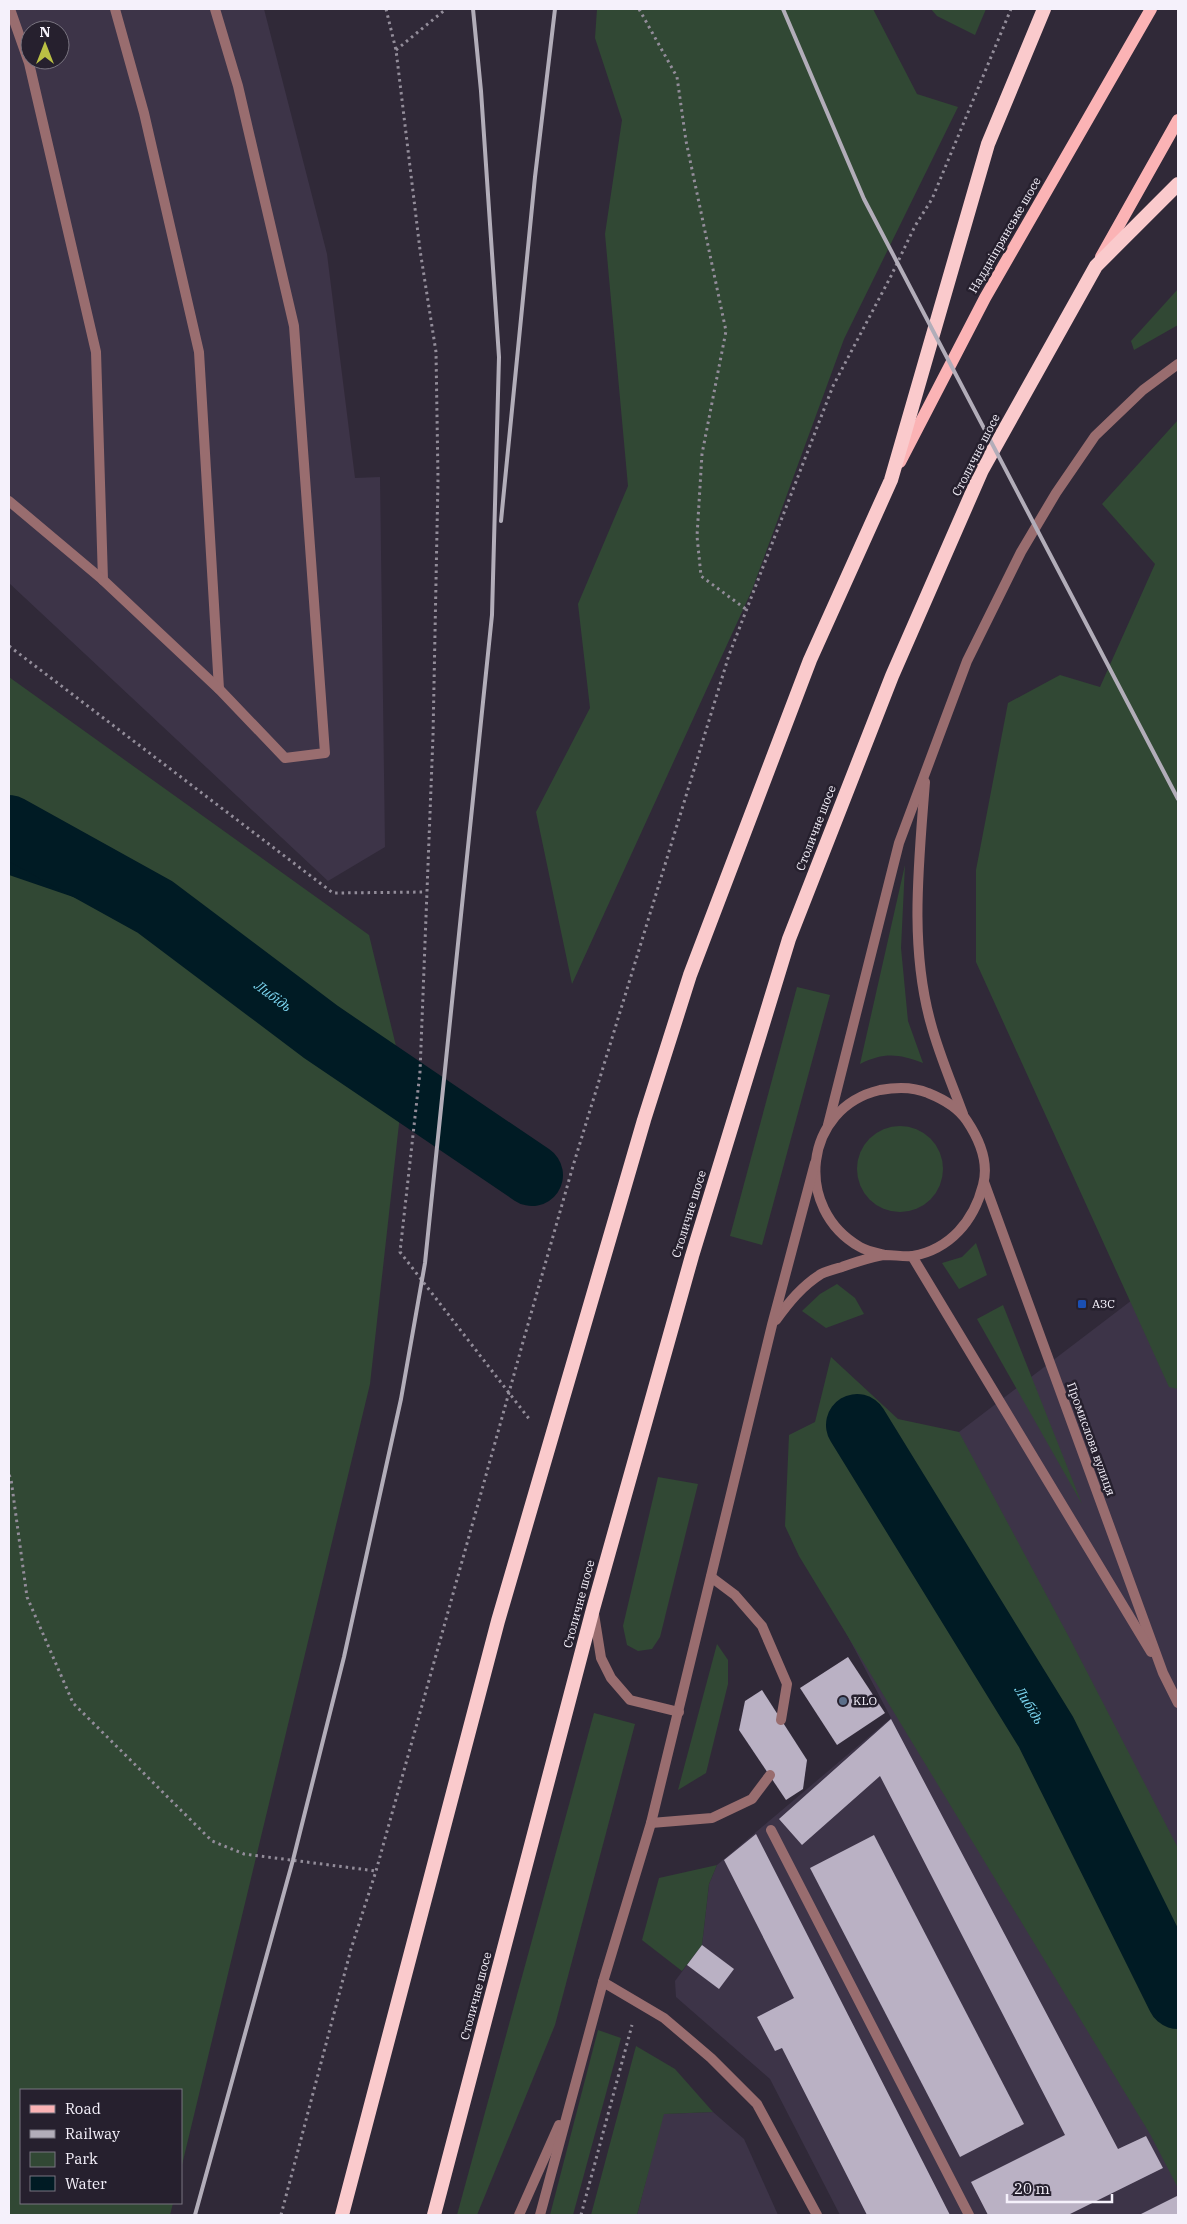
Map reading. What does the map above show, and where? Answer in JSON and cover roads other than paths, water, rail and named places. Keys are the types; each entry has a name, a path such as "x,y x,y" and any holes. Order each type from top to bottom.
{"highway":[{"path":"342,2215 498,1621 644,1120 690,975 810,660 891,480 988,144 1044,9"},
{"name":"Столичне шосе","path":"434,2215 593,1609 692,1256 789,939 892,676 982,470 1096,266 1178,184"}],"main road":[{"name":"Наддніпрянське шосе","path":"891,480 985,298 1151,9"},
{"path":"1096,266 1178,120"}],"street":[{"path":"10,9 29,63 96,352 103,580"},
{"path":"115,9 144,112 198,352 219,689"},
{"path":"9,501 103,580 219,689 285,758 325,753 294,326 238,86 214,9"},
{"path":"540,2215 603,1982 651,1823 772,1325 819,1144 828,1125 899,843 967,661 1021,552 1056,492 1095,436 1143,390 1178,364"},
{"path":"815,1164 816,1188 825,1212 840,1233 861,1247 885,1255 912,1256 933,1250 952,1238 968,1222 978,1203 984,1182 983,1158 976,1135 963,1116 930,1023 920,964 917,898 926,769"},
{"path":"828,1125 846,1106 861,1097 868,1093 893,1087 919,1089 943,1099 963,1116"},
{"name":"Промислова вулиця","path":"984,1182 1163,1673 1178,1703"},
{"path":"772,1325 795,1294 822,1273 885,1255"},
{"path":"912,1256 1163,1673"},
{"path":"711,1577 735,1595 762,1626 787,1684 781,1720"},
{"path":"593,1609 601,1658 611,1678 630,1700 679,1712"},
{"path":"651,1823 712,1818 752,1800 770,1775"},
{"path":"771,1830 969,2215"},
{"path":"603,1982 664,2018 712,2058 757,2104 818,2215"},
{"path":"519,2215 571,2096"}],"water":[{"path":"9,806 32,816 108,868 174,906 152,924 9,875"}],"waterway":[{"name":"Либідь","path":"9,826 155,907 321,1032 532,1175"},
{"name":"Либідь","path":"857,1425 1046,1732 1178,1998"}],"railway":[{"path":"195,2215 293,1860 344,1657 401,1399 425,1263 492,615 499,357 481,91 473,9"},
{"path":"501,521 535,177 555,9"},
{"path":"783,9 864,199 1178,799"}],"place":[{"name":"АЗС","path":"1082,1304"},
{"name":"KLO","path":"843,1701"}]}
